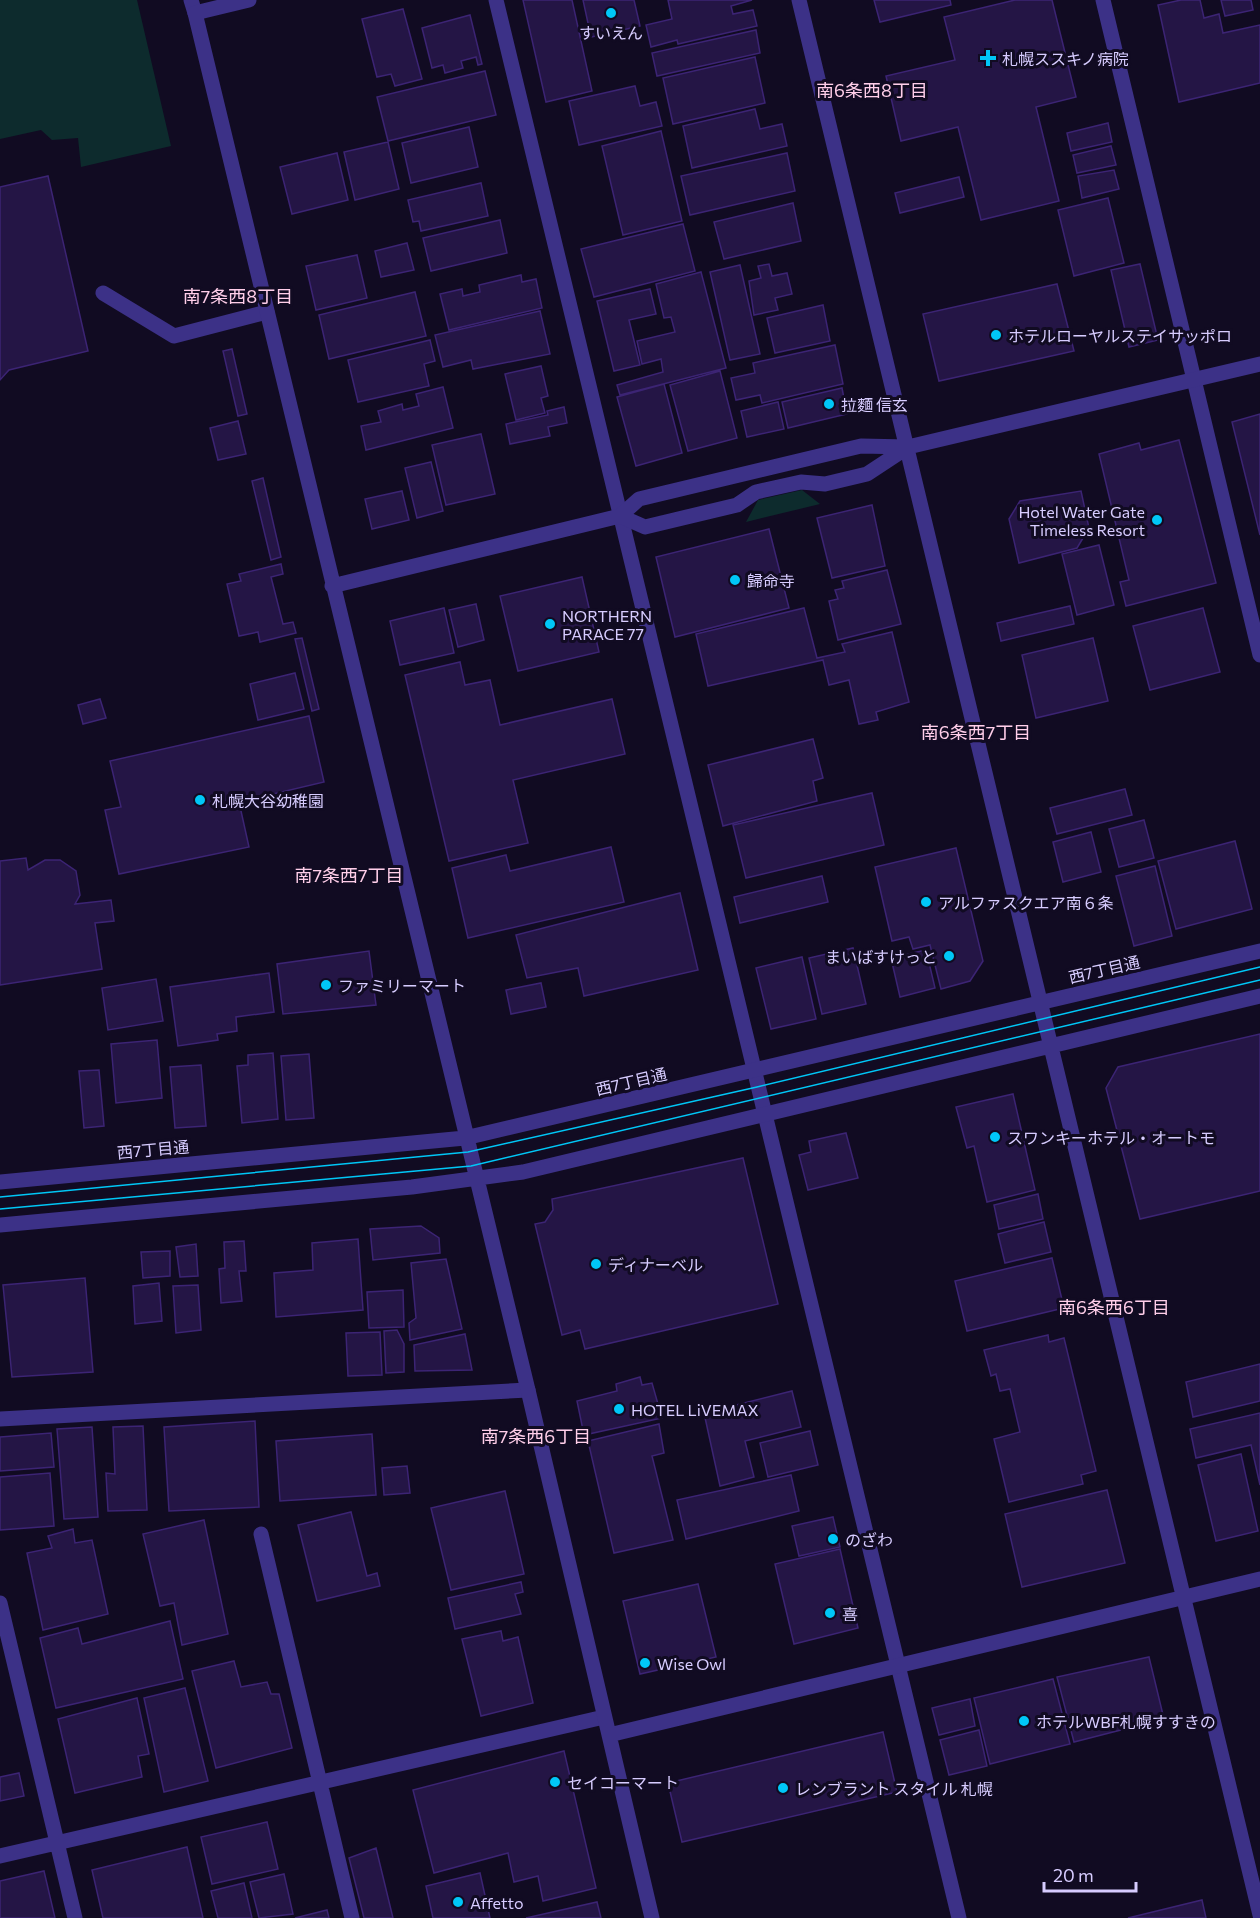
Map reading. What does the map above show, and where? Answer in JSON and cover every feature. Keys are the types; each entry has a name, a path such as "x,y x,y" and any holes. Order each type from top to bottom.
{"street":[{"path":"249,0 193,7 475,1180 528,1390 652,1918"},
{"path":"496,0 763,1114 959,1918"},
{"path":"799,0 1260,1915"},
{"path":"1103,0 1260,655"},
{"path":"103,294 174,336 267,312"},
{"path":"332,586 620,516 639,499 650,496 861,446 908,447 1260,364"},
{"path":"620,516 645,527 737,505 756,492 801,482 825,484 867,474 908,447"},
{"name":"西7丁目通","path":"0,1182 465,1137 1260,951"},
{"path":"0,1225 475,1180 523,1172 1260,996"},
{"path":"0,1419 528,1390"},
{"path":"261,1534 352,1918"},
{"path":"609,1735 1260,1579"},
{"path":"1,1608 75,1918"},
{"path":"0,1856 604,1717"}],"green space":[{"path":"0,0 137,0 171,146 81,167 78,138 52,140 41,130 0,139"},
{"path":"802,490 820,504 746,522 758,500"}],"building":[{"path":"523,0 572,0 592,91 546,102"},
{"name":"すいえん","path":"583,0 634,0 640,26 591,37"},
{"path":"668,0 752,0 731,6 733,14 753,10 757,26 678,44 677,40 651,47 646,25 672,19"},
{"path":"874,0 950,0 951,5 880,22"},
{"path":"1015,0 1052,0 1076,97 1036,107 1059,201 981,220 958,127 901,141 886,76 955,60 944,17"},
{"path":"1181,0 1200,0 1204,18 1219,14 1223,33 1260,25 1260,83 1179,102 1158,5"},
{"path":"1221,0 1251,0 1253,10 1225,16"},
{"path":"403,9 422,79 395,86 391,74 377,77 362,19"},
{"path":"470,15 482,64 478,65 476,57 461,61 463,68 445,73 443,65 432,68 422,28"},
{"path":"756,30 760,53 657,76 652,53"},
{"path":"755,57 765,103 673,124 663,78"},
{"path":"485,71 496,115 388,141 377,97"},
{"path":"635,86 640,106 656,102 662,126 579,145 569,101"},
{"path":"755,109 760,129 782,124 787,146 692,168 683,126"},
{"path":"1108,123 1112,142 1071,151 1067,133"},
{"path":"469,127 478,167 411,183 402,143"},
{"path":"661,131 682,221 623,235 602,146"},
{"path":"388,142 399,189 355,200 344,152"},
{"path":"1111,146 1116,165 1077,173 1073,155"},
{"path":"337,153 348,200 292,214 280,167"},
{"path":"787,153 795,191 690,215 681,176"},
{"path":"1114,170 1119,189 1082,198 1078,176"},
{"path":"48,176 88,351 9,370 0,380 0,187"},
{"path":"959,177 964,197 900,213 895,193"},
{"path":"481,183 488,216 421,231 419,221 413,222 408,200"},
{"path":"1108,198 1124,263 1074,276 1058,210"},
{"path":"793,203 801,241 724,259 714,222"},
{"path":"500,220 507,253 431,271 423,238"},
{"path":"683,224 695,271 594,297 581,249"},
{"path":"407,243 414,270 381,277 375,251"},
{"path":"357,255 367,298 316,310 306,266"},
{"path":"769,264 772,276 787,273 792,294 775,298 778,310 754,315 749,281 761,278 758,266"},
{"path":"1140,264 1158,340 1129,347 1111,270"},
{"path":"740,265 760,354 730,360 710,272"},
{"path":"701,272 726,368 620,395 617,385 663,372 661,359 642,364 637,341 675,332 671,317 664,318 656,284"},
{"path":"521,275 522,282 536,279 542,308 449,330 440,294 462,289 463,296 480,292 479,285"},
{"path":"1057,284 1074,351 939,381 923,314"},
{"path":"650,289 656,314 629,320 640,365 614,371 597,301"},
{"path":"415,292 426,336 329,359 319,315"},
{"path":"823,305 830,341 775,353 767,318"},
{"path":"540,311 550,354 473,369 471,360 443,367 435,335"},
{"path":"430,340 435,361 424,364 429,386 358,402 348,360"},
{"path":"835,345 843,384 762,403 760,395 736,400 731,378 755,373 753,363"},
{"path":"232,349 247,414 238,416 223,351"},
{"path":"541,366 548,396 541,398 545,413 516,420 505,374"},
{"path":"720,371 737,438 688,451 670,385"},
{"path":"664,384 682,453 636,466 617,397"},
{"path":"443,387 453,428 366,450 361,426 381,422 378,411 402,404 403,410 419,406 416,394"},
{"path":"842,388 847,414 788,428 782,402"},
{"path":"778,402 784,429 747,437 741,411"},
{"path":"564,407 567,423 548,427 550,436 510,444 506,424 548,415 547,411"},
{"path":"1260,414 1260,535 1232,422"},
{"path":"238,421 246,454 218,460 210,428"},
{"path":"481,434 495,494 446,505 432,445"},
{"name":"Hotel Water Gate Timeless Resort","path":"1179,440 1216,583 1126,606 1120,582 1129,580 1099,454 1139,443 1141,450"},
{"path":"431,462 443,511 417,518 405,468"},
{"path":"263,478 281,557 271,560 252,481"},
{"path":"402,491 409,520 372,529 365,499"},
{"path":"1081,491 1089,528 1077,548 1019,563 1009,519 1020,501"},
{"path":"872,505 885,566 832,578 817,518"},
{"path":"769,529 789,608 675,637 656,557"},
{"path":"1099,545 1114,605 1077,615 1062,554"},
{"path":"281,564 283,574 271,577 283,624 293,622 296,633 260,642 258,632 239,636 227,584 241,581 239,574"},
{"path":"887,570 901,624 838,640 829,601 838,599 835,590 844,588 842,581"},
{"name":"NORTHERN PARACE 77","path":"582,577 599,652 518,671 500,596"},
{"path":"476,604 484,640 458,647 449,610"},
{"path":"1070,606 1074,624 1001,641 997,623"},
{"path":"444,608 454,653 400,665 390,621"},
{"path":"804,608 817,658 845,652 842,644 892,632 909,702 876,712 878,720 859,724 849,680 829,685 823,660 708,686 696,634"},
{"path":"1203,608 1220,672 1150,690 1133,626"},
{"path":"302,638 319,709 312,711 295,639"},
{"path":"1093,638 1108,701 1036,718 1022,655"},
{"path":"460,662 465,685 490,680 500,725 612,699 625,754 513,780 528,843 449,861 405,675"},
{"path":"295,673 304,709 258,720 250,684"},
{"path":"100,699 106,718 83,724 78,705"},
{"path":"309,716 324,782 239,802 249,847 119,874 105,810 121,807 110,761"},
{"path":"813,739 823,778 813,781 817,801 723,826 708,765"},
{"path":"1125,789 1132,815 1057,834 1050,808"},
{"path":"872,793 884,845 746,878 733,825"},
{"path":"1144,820 1154,858 1119,867 1109,829"},
{"path":"1091,832 1101,872 1063,882 1053,842"},
{"path":"1235,841 1252,909 1176,929 1158,861"},
{"path":"611,847 624,902 468,938 452,868 506,855 510,871"},
{"name":"アルファスクエア南６条","path":"956,848 983,961 970,981 941,989 930,945 913,949 909,937 892,941 875,867"},
{"path":"26,858 28,870 45,860 60,860 76,871 80,895 75,904 111,900 114,921 95,923 102,969 0,985 0,861"},
{"path":"1155,866 1172,936 1134,946 1116,876"},
{"path":"822,876 828,902 740,923 734,897"},
{"path":"680,893 698,970 584,996 578,968 527,978 516,935"},
{"path":"853,948 866,1004 822,1014 809,958"},
{"path":"926,950 935,988 900,997 891,958"},
{"name":"ファミリーマート","path":"369,951 376,1005 283,1014 277,964"},
{"path":"802,957 816,1019 771,1029 756,968"},
{"path":"269,973 274,1012 236,1017 237,1031 217,1034 218,1040 178,1046 170,987"},
{"path":"156,979 163,1021 108,1030 102,988"},
{"path":"541,983 546,1007 511,1014 506,990"},
{"path":"1260,1034 1260,1191 1140,1219 1106,1088 1118,1067"},
{"path":"157,1040 162,1098 116,1103 111,1044"},
{"path":"273,1053 278,1119 242,1123 237,1066 248,1065 248,1055"},
{"path":"309,1054 314,1118 286,1120 281,1056"},
{"path":"201,1065 206,1126 175,1128 170,1067"},
{"path":"99,1070 104,1126 84,1128 79,1071"},
{"path":"1013,1094 1035,1190 987,1202 974,1146 967,1148 956,1107"},
{"path":"846,1133 858,1178 808,1190 799,1155 811,1152 809,1141"},
{"path":"743,1158 778,1304 585,1349 580,1330 562,1335 535,1224 545,1222 553,1210 552,1199"},
{"path":"1038,1194 1043,1219 999,1229 994,1205"},
{"path":"1044,1222 1051,1252 1005,1263 998,1234"},
{"path":"421,1226 439,1238 440,1253 373,1260 370,1229"},
{"path":"358,1239 363,1310 276,1317 274,1273 313,1270 312,1243"},
{"path":"244,1241 246,1271 239,1271 242,1301 221,1303 219,1269 225,1268 224,1242"},
{"path":"196,1244 198,1276 180,1277 176,1247"},
{"path":"170,1251 170,1276 143,1278 141,1252"},
{"path":"1052,1258 1064,1308 967,1331 955,1281"},
{"path":"446,1259 462,1329 410,1340 409,1323 416,1318 411,1263"},
{"path":"85,1278 93,1372 12,1377 3,1285"},
{"path":"159,1283 162,1321 135,1324 133,1286"},
{"path":"198,1285 201,1330 176,1333 173,1286"},
{"path":"403,1290 404,1327 369,1328 367,1292"},
{"path":"397,1330 404,1344 404,1372 386,1373 384,1331"},
{"path":"380,1332 382,1375 348,1376 346,1333"},
{"path":"465,1334 472,1370 415,1371 414,1345"},
{"path":"1048,1335 1049,1342 1064,1338 1096,1471 1081,1475 1083,1484 1009,1502 994,1439 1020,1432 1010,1389 1000,1391 996,1374 991,1376 984,1350"},
{"path":"1260,1364 1260,1401 1193,1417 1186,1382"},
{"name":"HOTEL LiVEMAX","path":"640,1377 642,1385 652,1383 662,1418 584,1435 577,1401 617,1391 616,1384"},
{"path":"792,1391 801,1427 745,1441 754,1477 720,1486 704,1413"},
{"path":"1260,1413 1260,1485 1251,1445 1196,1458 1190,1429"},
{"path":"255,1421 259,1507 169,1511 164,1427"},
{"path":"659,1424 664,1453 652,1456 673,1540 614,1553 588,1441"},
{"path":"143,1426 147,1510 108,1511 106,1473 115,1474 113,1427"},
{"path":"92,1427 98,1517 64,1519 57,1429"},
{"path":"810,1431 818,1465 768,1477 760,1443"},
{"path":"51,1433 54,1467 0,1471 0,1437"},
{"path":"372,1434 376,1495 280,1501 276,1441"},
{"path":"1241,1454 1258,1531 1216,1541 1198,1465"},
{"path":"407,1466 410,1493 384,1495 382,1468"},
{"path":"50,1473 54,1526 0,1530 0,1477"},
{"path":"791,1475 799,1511 686,1539 677,1500"},
{"path":"1107,1490 1125,1563 1022,1587 1005,1514"},
{"path":"505,1491 524,1574 451,1590 431,1508"},
{"path":"351,1512 367,1576 377,1573 380,1586 317,1601 298,1525"},
{"path":"833,1517 840,1547 799,1556 792,1526"},
{"path":"204,1520 228,1634 182,1645 174,1603 160,1606 143,1534"},
{"path":"73,1529 75,1543 92,1540 108,1614 43,1630 27,1553 52,1548 48,1536"},
{"path":"840,1549 858,1628 794,1644 775,1564"},
{"path":"521,1582 523,1592 515,1594 521,1614 455,1629 448,1598"},
{"path":"698,1584 716,1657 640,1674 623,1601"},
{"path":"170,1621 183,1679 56,1708 40,1638 78,1628 82,1644"},
{"path":"501,1631 503,1641 518,1637 533,1703 481,1716 462,1639"},
{"path":"1149,1657 1164,1719 1074,1742 1057,1677"},
{"path":"234,1661 241,1687 267,1682 271,1694 279,1694 292,1748 216,1768 192,1671"},
{"path":"1053,1679 1070,1744 990,1764 974,1698"},
{"path":"185,1688 208,1781 164,1792 144,1698"},
{"path":"137,1698 149,1754 138,1756 142,1777 75,1793 58,1719"},
{"path":"970,1699 975,1726 939,1735 932,1708"},
{"path":"979,1730 987,1766 949,1775 940,1740"},
{"name":"レンブラント スタイル 札幌","path":"883,1732 897,1792 682,1842 668,1783"},
{"path":"564,1751 596,1888 543,1901 538,1876 514,1882 508,1853 434,1873 413,1790"},
{"path":"19,1773 24,1796 0,1801 0,1777"},
{"path":"267,1822 278,1869 212,1884 201,1837"},
{"path":"187,1847 203,1918 103,1918 92,1870"},
{"path":"376,1848 393,1918 364,1918 349,1858"},
{"path":"44,1871 55,1918 0,1918 0,1881"},
{"name":"Affetto","path":"480,1873 490,1918 433,1918 426,1886"},
{"path":"284,1874 293,1914 259,1918 250,1882"},
{"path":"244,1883 252,1918 218,1918 211,1891"},
{"path":"1202,1900 1206,1918 1128,1918"},
{"name":"Affetto","path":"597,1902 601,1918 526,1918"},
{"path":"327,1910 329,1918 295,1918"}],"tram line":[{"path":"0,1197 468,1152 757,1087 1260,967"},
{"path":"0,1209 471,1166 1260,980"}],"place":[{"name":"すいえん","path":"611,13"},
{"name":"札幌ススキノ病院","path":"988,58"},
{"name":"ホテルローヤルステイサッポロ","path":"996,335"},
{"name":"拉麵 信玄","path":"829,404"},
{"name":"Hotel Water Gate Timeless Resort","path":"1157,520"},
{"name":"歸命寺","path":"735,580"},
{"name":"NORTHERN PARACE 77","path":"550,624"},
{"name":"札幌大谷幼稚園","path":"200,800"},
{"name":"アルファスクエア南６条","path":"926,902"},
{"name":"まいばすけっと","path":"949,956"},
{"name":"ファミリーマート","path":"326,985"},
{"name":"スワンキーホテル・オートモ","path":"995,1137"},
{"name":"ディナーベル","path":"596,1264"},
{"name":"HOTEL LiVEMAX","path":"619,1409"},
{"name":"のざわ","path":"833,1539"},
{"name":"喜","path":"830,1613"},
{"name":"Wise Owl","path":"645,1663"},
{"name":"ホテルWBF札幌すすきの","path":"1024,1721"},
{"name":"セイコーマート","path":"555,1782"},
{"name":"レンブラント スタイル 札幌","path":"783,1788"},
{"name":"Affetto","path":"458,1902"}],"district":[{"name":"南6条西8丁目","path":"872,90"},
{"name":"南7条西8丁目","path":"238,296"},
{"name":"南6条西7丁目","path":"976,732"},
{"name":"南7条西7丁目","path":"349,875"},
{"name":"南6条西6丁目","path":"1114,1307"},
{"name":"南7条西6丁目","path":"536,1436"}]}
